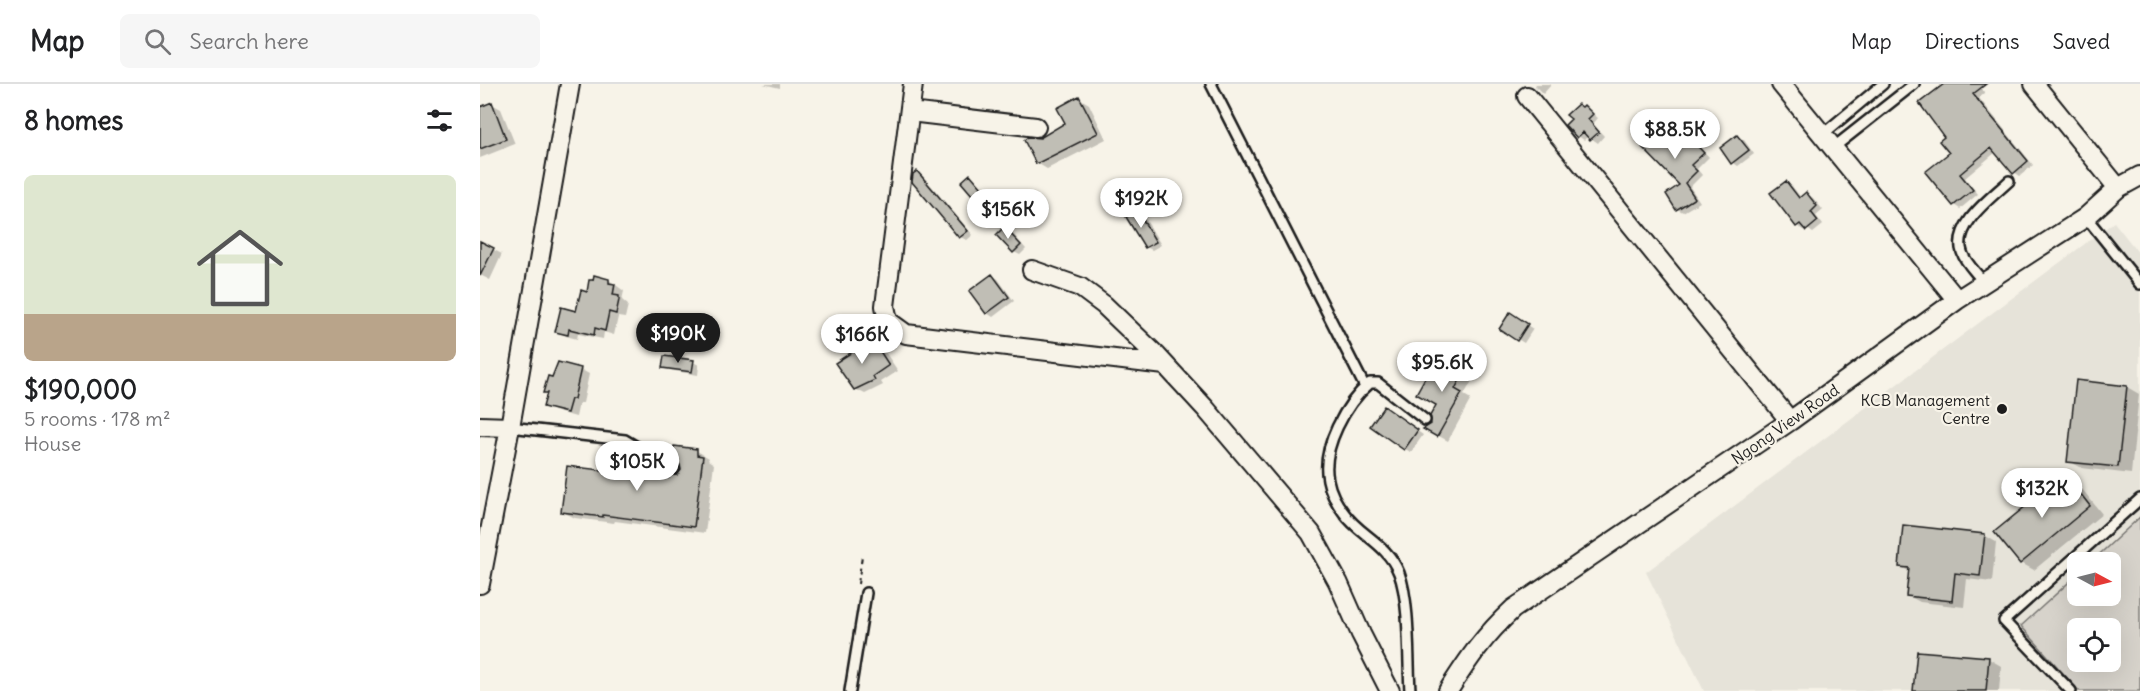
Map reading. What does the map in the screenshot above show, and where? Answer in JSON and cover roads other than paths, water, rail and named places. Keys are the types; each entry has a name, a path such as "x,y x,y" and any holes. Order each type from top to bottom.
{"street":[{"path":"480,584 570,84"},
{"path":"913,84 885,306 888,321 906,334 1165,365"},
{"path":"1780,84 1957,300"},
{"path":"2034,84 2118,188"},
{"path":"1527,96 1790,421"},
{"path":"910,112 1036,127"},
{"name":"Ngong View Road","path":"1448,691 1470,655 1490,630 1513,609 1790,421 1957,300 2086,217 2118,188 2140,176"},
{"path":"1032,270 1080,287 1104,305 1205,408 1311,533 1338,582 1390,691"},
{"path":"480,426 510,427"}],"lane":[{"path":"1211,84 1365,387"},
{"path":"1828,142 1882,84"},
{"path":"1828,142 1914,84"},
{"path":"1984,283 1962,254 1960,239 1964,227 2009,181"},
{"path":"2086,217 2140,284"},
{"path":"1410,691 1404,596 1399,574 1392,559 1344,514 1331,490 1328,479 1329,454 1339,422 1370,383 1378,383 1425,420"},
{"path":"510,427 625,440 674,469"},
{"path":"2071,691 2004,621 2140,499"},
{"path":"850,691 866,593"}],"place":[{"name":"KCB Management Centre","path":"2002,409"}]}
